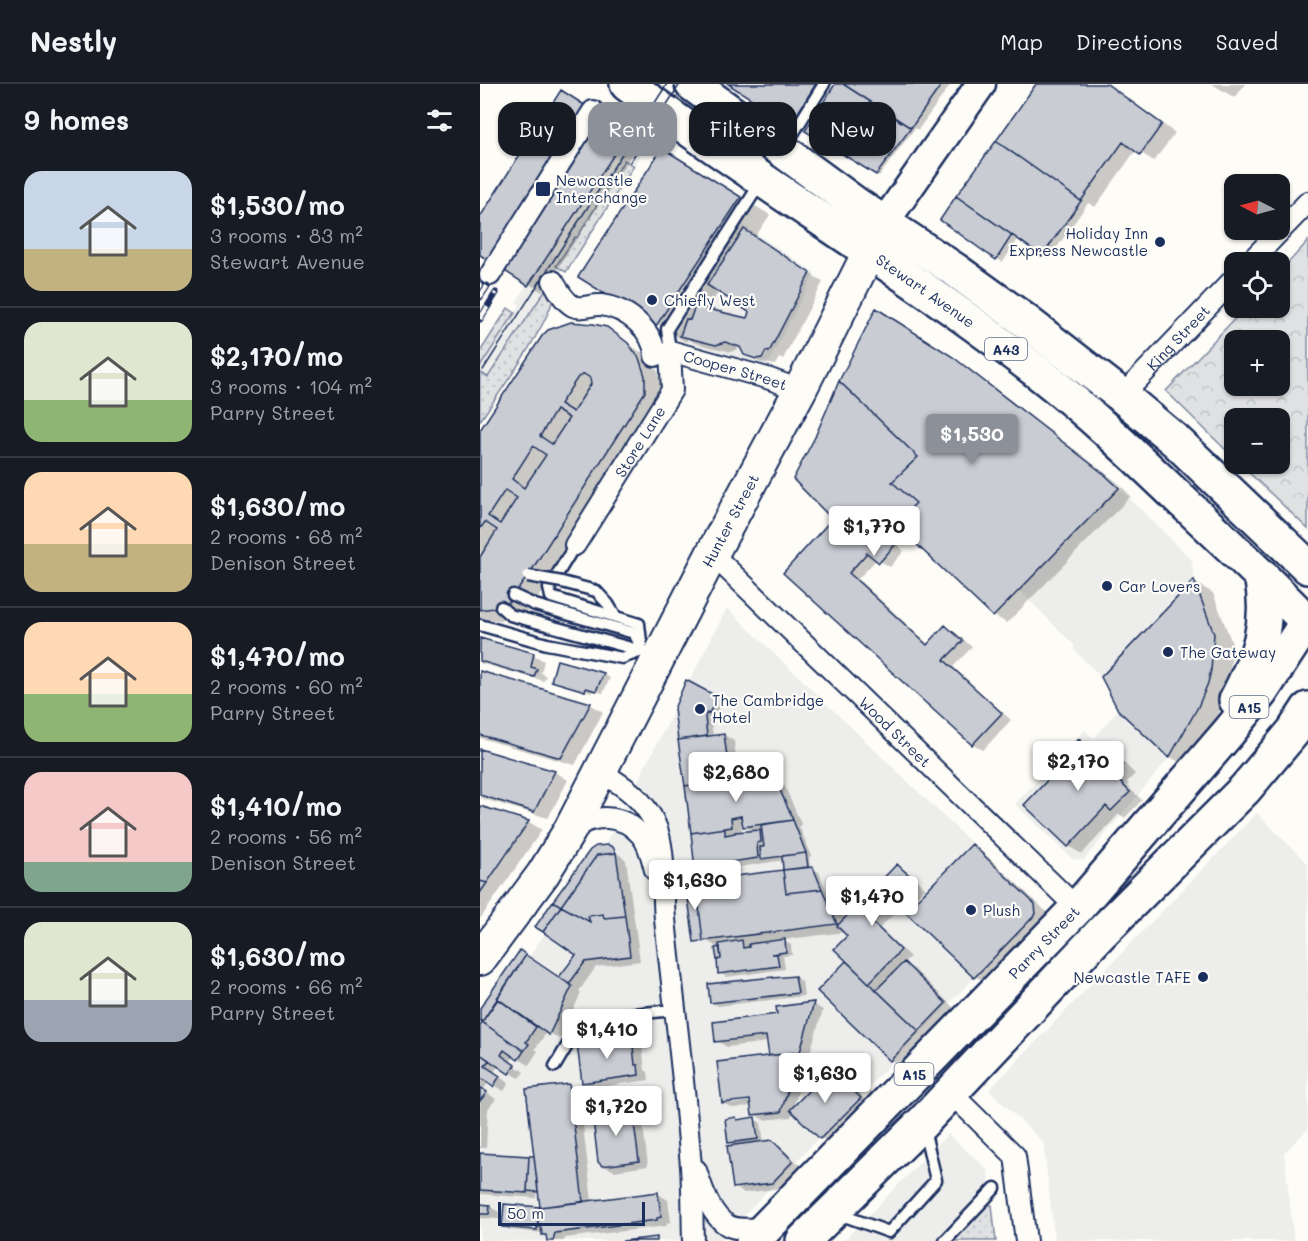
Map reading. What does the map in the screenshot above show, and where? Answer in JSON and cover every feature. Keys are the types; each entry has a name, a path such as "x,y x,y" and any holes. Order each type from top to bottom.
{"highway":[{"name":"Stewart Avenue","path":"627,84 680,124 922,287 1038,373 1089,414 1308,622"},
{"name":"A43","path":"699,87 718,102"},
{"name":"A43","path":"789,156 955,270 1122,396 1177,442 1308,567"},
{"name":"Hunter Street","path":"869,252 884,223"},
{"path":"1203,762 1251,672 1258,653 1266,610 1261,575"},
{"name":"Parry Street","path":"769,1237 1077,908 1261,692 1308,622"},
{"name":"A15","path":"803,1241 923,1122 1102,932 1245,789 1293,732 1308,709"},
{"path":"1077,908 1102,932"},
{"path":"769,1237 829,1215"}],"main road":[{"name":"Hunter Street","path":"884,223 981,84"},
{"name":"Hunter Street","path":"480,959 543,874 570,830 601,772 650,655 712,554 800,390 869,252"}],"street":[{"path":"490,276 588,119"},
{"path":"1260,252 1308,202"},
{"path":"553,281 562,296 578,308 603,305 634,320 663,353"},
{"name":"King Street","path":"1122,396 1224,289"},
{"name":"Cooper Street","path":"663,353 768,378 800,390"},
{"name":"Store Lane","path":"575,545 672,390 663,353"},
{"name":"Wood Street","path":"712,554 1077,908"},
{"path":"601,772 619,783 648,810 661,843 663,905 691,1156 693,1241"},
{"path":"570,830 584,820 597,817 613,818 628,825 640,835 648,847 663,905"},
{"path":"951,1093 1015,1156 1026,1241"},
{"path":"691,1156 710,1204 723,1222 769,1237"}],"lane":[{"path":"797,127 824,84"},
{"name":"Store Lane","path":"663,353 667,329 762,179"},
{"name":"Store Lane","path":"575,545 549,588 551,597 639,624 650,655"},
{"path":"528,576 596,591 609,604 616,617"},
{"path":"513,595 535,605 634,633 650,655"},
{"path":"501,608 510,615 567,629 650,655"},
{"path":"480,625 547,644 622,658 650,655"},
{"path":"555,1066 583,1020 674,1010"},
{"path":"829,1215 889,1232 936,1180 923,1122"},
{"path":"945,1241 995,1188"}],"shaded area":[{"path":"619,156 640,156 634,166 624,161 577,238 575,237 557,265 559,268 546,289 488,377 480,372 480,367 520,305 516,302 549,252 555,255"},
{"path":"742,224 815,273 767,366 673,339"},
{"name":"Car Lovers","path":"1119,488 1192,560 1194,580 1101,677 1073,649 1075,646 1020,591"},
{"path":"727,608 1035,904 1036,914 719,1241 480,1241 480,1027 599,856"},
{"path":"1118,710 1169,758 1084,860 1072,859 1015,804 1085,730 1094,738"},
{"name":"Newcastle TAFE","path":"1257,813 1308,864 1308,1129 1284,1153 1294,1241 1055,1241 1043,1142 989,1090"},
{"path":"948,1134 988,1170 990,1185 936,1241 843,1241"}],"green space":[{"path":"624,160 634,166 566,272 556,266 575,237 577,238"},
{"path":"1308,241 1308,529 1250,474 1290,474 1290,408 1224,408 1224,448 1166,391 1224,330 1224,396 1290,396 1290,330 1224,330 1235,318 1290,318 1290,261"},
{"path":"546,289 554,293 551,305 535,338 480,421 480,372 488,377"},
{"path":"508,308 515,313 480,367 480,352"},
{"path":"984,1205 992,1205 996,1241 950,1241"}],"building":[{"path":"728,84 816,84 797,114 797,102 756,102"},
{"path":"835,84 843,84 871,102 824,102"},
{"path":"843,84 942,84 911,128 896,118 896,102 871,102"},
{"path":"1036,84 1107,84 1162,124 1140,155 1123,142 1081,201 996,141"},
{"name":"Newcastle Interchange","path":"561,90 588,107 588,156 613,156 528,286 480,255 480,217 519,156 576,156 576,102 553,102"},
{"path":"896,118 911,128 896,148"},
{"path":"996,141 1081,201 1042,256 956,196"},
{"path":"657,156 675,156 741,197 656,326 578,277"},
{"path":"845,156 890,156 876,175"},
{"path":"956,196 1012,235 996,260 940,220"},
{"path":"744,229 810,273 769,352 766,351 762,358 756,359 744,355 740,347 725,342 716,345 680,336 686,319 690,320 695,306 747,318 749,312 707,285"},
{"path":"876,308 953,357 1119,488 993,617 895,524 916,503 892,482 918,457 839,381"},
{"path":"571,322 607,327 628,343 639,358 645,376 645,392 528,576 507,604 480,610 480,557 497,530 485,522 480,529 480,430 548,330","holes":["584,374 590,378 591,384 573,412 560,404 578,377","556,410 569,418 552,444 540,436","533,446 546,455 524,488 512,479","505,490 517,498 500,524 488,516"]},
{"path":"839,381 918,457 892,482 916,503 885,534 895,545 879,563 867,553 849,573 927,645 945,625 963,641 944,660 1002,713 972,745 783,573 832,519 793,479 815,437"},
{"name":"The Gateway","path":"1194,580 1214,634 1211,670 1198,707 1169,758 1118,710 1101,677"},
{"path":"480,638 534,653 531,667 537,669 534,677 480,661"},
{"path":"557,660 604,673 596,691 586,688 585,691 551,681"},
{"path":"480,671 591,703 561,758 480,735"},
{"path":"686,680 718,697 705,717 707,736 678,740 674,709"},
{"path":"724,734 730,780 685,786 678,740"},
{"path":"1079,739 1097,756 1105,747 1123,765 1115,773 1117,775 1115,777 1130,792 1111,811 1106,806 1068,847 1024,805 1055,772 1051,768"},
{"path":"480,749 555,771 534,812 480,795"},
{"path":"773,774 793,820 743,827 741,816 731,818 732,827 691,833 685,786"},
{"path":"480,806 529,821 487,883 480,881"},
{"path":"793,820 806,853 761,859 760,847 764,847 761,825"},
{"path":"725,828 725,835 760,830 761,842 757,843 758,858 730,862 731,866 695,870 691,833"},
{"name":"Plush","path":"972,844 1035,904 1036,914 974,978 905,912"},
{"path":"596,846 613,847 616,853 597,855 561,906 553,901 590,850"},
{"path":"616,853 625,916 604,918 603,914 588,916 590,922 561,906 597,855"},
{"path":"806,853 808,867 783,870 782,856"},
{"path":"897,864 916,882 898,901 894,897 871,921 901,950 869,983 834,949 847,936 837,926"},
{"path":"813,867 822,889 786,893 783,870"},
{"path":"783,870 786,893 822,889 837,924 703,941 696,881"},
{"path":"480,881 487,883 480,893"},
{"path":"696,881 703,941 694,942 686,883"},
{"path":"553,901 561,906 543,932 535,927"},
{"path":"561,906 590,922 588,916 603,914 604,918 625,916 630,956 585,962 569,984 559,977 576,955 543,932"},
{"path":"785,939 786,952 771,954 777,954 779,966 718,974 717,960 721,959 719,944 742,940 743,948 749,947 749,944"},
{"path":"720,947 721,959 717,960 715,948"},
{"path":"520,950 526,955 482,1022 480,1008"},
{"path":"526,955 572,986 549,1035 497,998"},
{"path":"846,961 919,1031 890,1061 817,991"},
{"path":"904,962 946,1003 919,1031 876,990"},
{"path":"795,976 798,993 710,1003 708,984"},
{"path":"498,999 536,1027 526,1042 529,1044 524,1051 482,1022"},
{"path":"814,1002 800,1052 769,1056 766,1036 715,1042 713,1022 777,1014 776,1007"},
{"path":"482,1022 524,1051 518,1060 504,1050 501,1055 515,1065 509,1074 480,1054 480,1025"},
{"path":"632,1037 635,1065 638,1065 639,1075 582,1083 577,1044"},
{"path":"800,1052 781,1112 752,1115 750,1100 722,1103 717,1062"},
{"path":"480,1054 489,1060 485,1066 500,1076 493,1087 480,1077"},
{"path":"830,1068 861,1098 820,1139 790,1110"},
{"path":"569,1084 583,1202 540,1207 526,1089"},
{"path":"480,1087 487,1092 480,1101"},
{"path":"632,1108 639,1161 602,1166 598,1162 593,1119 597,1113"},
{"path":"736,1117 737,1120 755,1117 758,1139 728,1143 725,1119"},
{"path":"772,1140 793,1161 772,1183 733,1188 727,1146"},
{"path":"480,1153 529,1156 527,1193 480,1190"},
{"path":"529,1156 534,1156 538,1192 527,1191"},
{"path":"658,1192 661,1217 657,1220 555,1233 553,1241 547,1241 546,1235 542,1235 541,1227 537,1227 540,1207"},
{"path":"480,1204 490,1205 489,1214 480,1214"},
{"path":"504,1204 540,1207 537,1230 502,1227"},
{"path":"657,1237 657,1241 622,1241"}],"tram line":[{"path":"483,370 667,84"},
{"path":"630,162 680,84"}],"railway":[{"path":"480,297 487,286"},
{"path":"480,319 496,293"}],"place":[{"name":"Newcastle Interchange","path":"543,189"},
{"name":"Holiday Inn Express Newcastle","path":"1160,242"},
{"name":"Chiefly West","path":"652,300"},
{"name":"Car Lovers","path":"1107,586"},
{"name":"The Gateway","path":"1168,652"},
{"name":"The Cambridge Hotel","path":"700,709"},
{"name":"Plush","path":"971,910"},
{"name":"Newcastle TAFE","path":"1203,977"}]}
